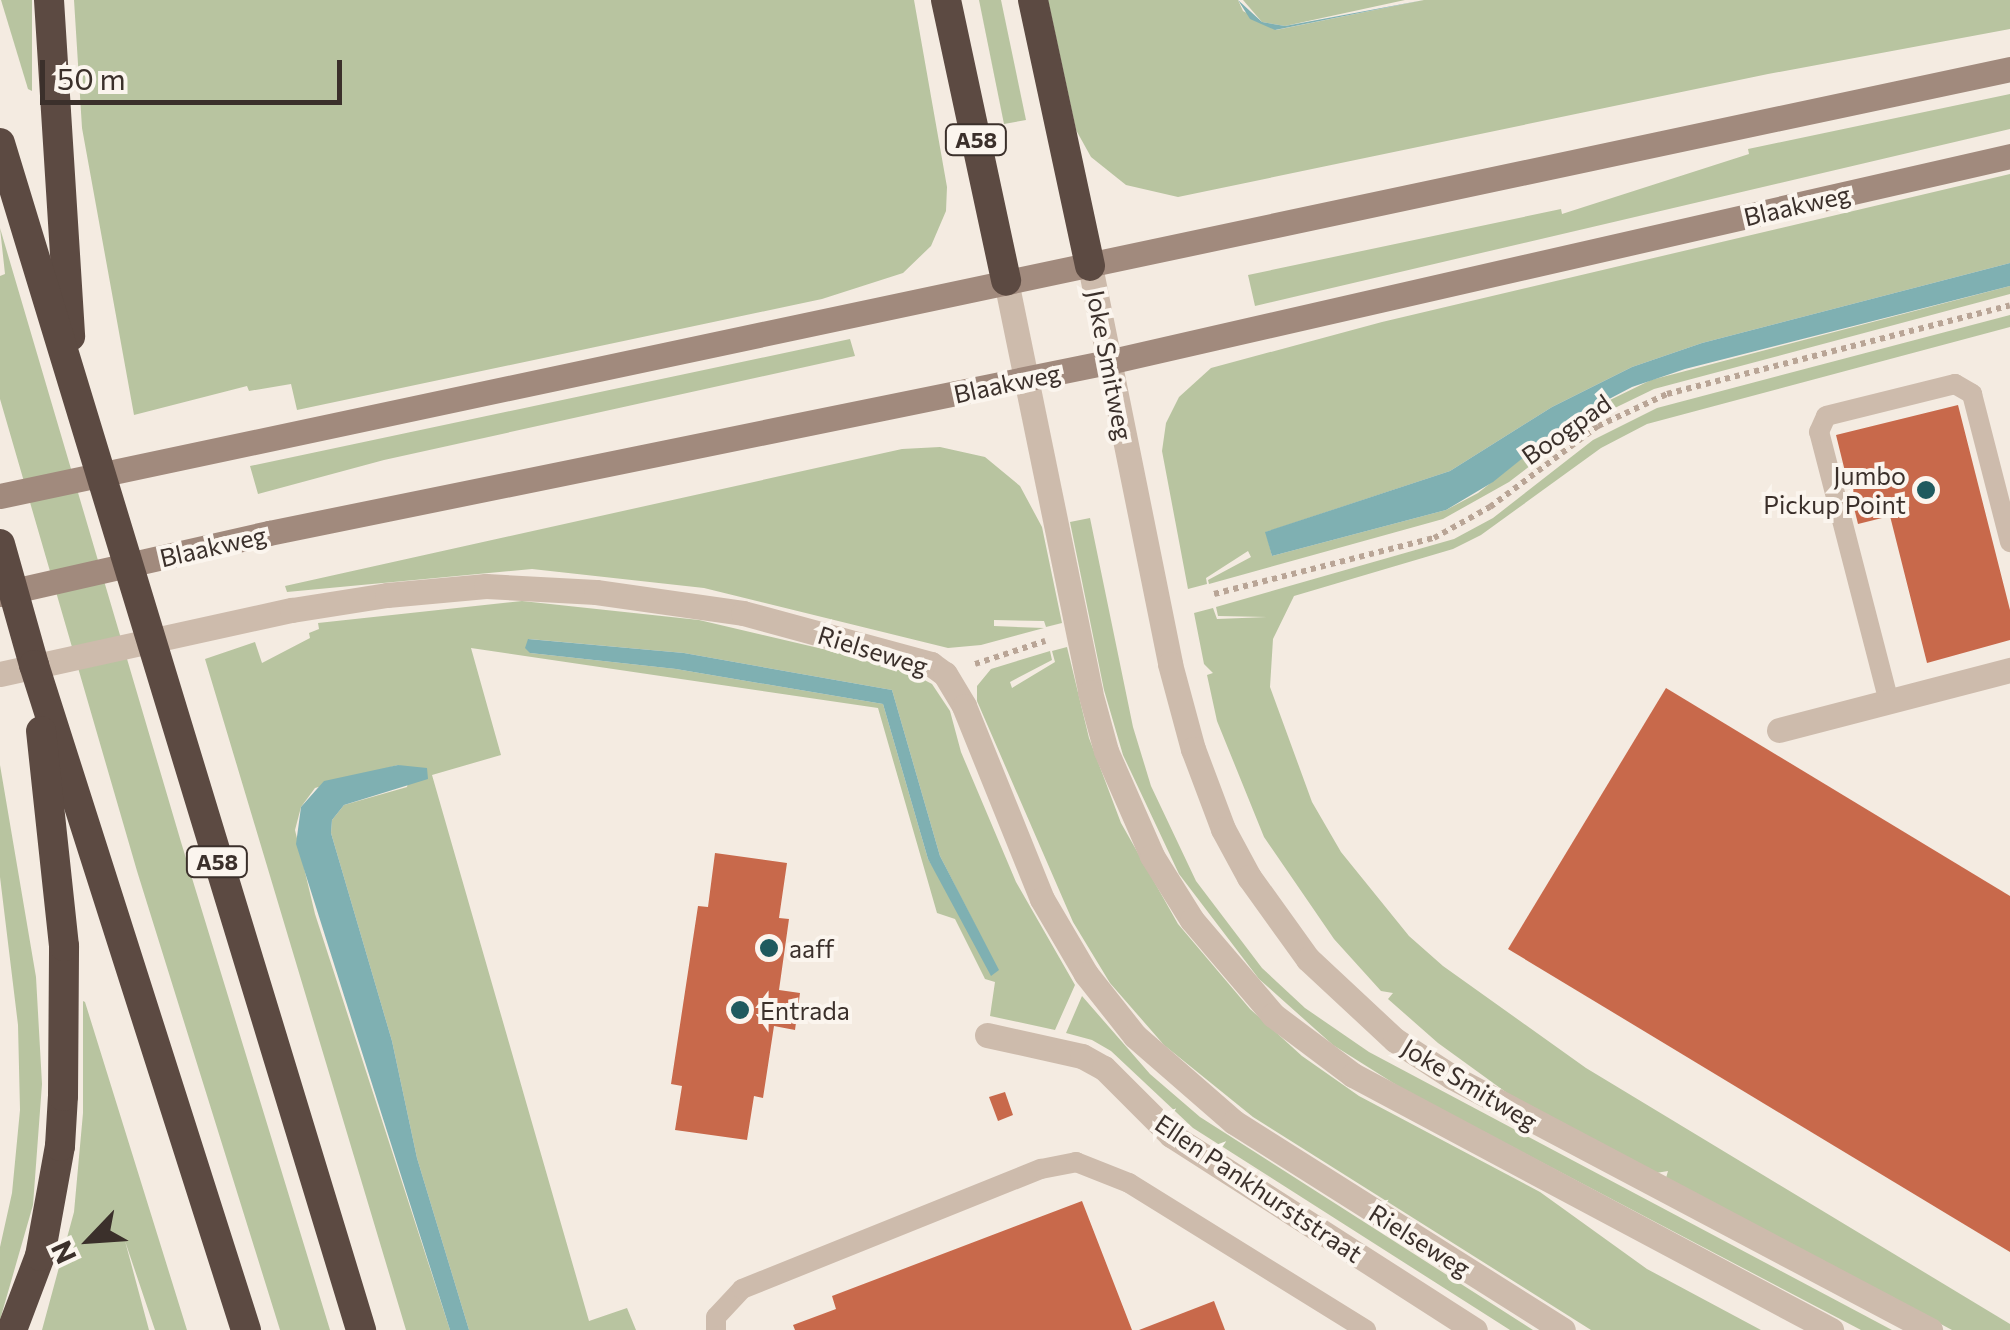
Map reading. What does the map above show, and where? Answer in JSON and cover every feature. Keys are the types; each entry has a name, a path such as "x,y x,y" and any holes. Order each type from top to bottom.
{"highway":[{"name":"A58","path":"48,0 73,394"},
{"name":"A58","path":"946,0 1006,281"},
{"path":"1032,0 1090,266"},
{"name":"A58","path":"0,143 73,394 361,1330"},
{"path":"0,544 34,664 246,1330"},
{"path":"12,1330 40,1256 60,1146 64,1096 64,946 34,664"}],"main road":[{"path":"0,496 2010,68"},
{"name":"Blaakweg","path":"0,594 269,534 1108,362 2010,156"}],"street":[{"name":"Joke Smitweg","path":"1090,266 1170,664 1193,749 1232,845 1308,959 1395,1040 1452,1077 1930,1330"},
{"name":"Joke Smitweg","path":"1006,281 1024,380 1106,750 1152,856 1192,920 1241,980 1309,1044 1402,1104 1831,1330"},
{"name":"Rielseweg","path":"0,674 292,610 387,594 486,586 596,592 743,614 891,651 944,674 964,706 1042,899 1086,974 1135,1036 1234,1122 1563,1330"},
{"path":"1779,730 2010,670"},
{"name":"Ellen Pankhurststraat","path":"987,1035 1082,1056 1104,1068 1171,1134 1475,1330"}],"lane":[{"path":"1889,702 1819,432 1826,416 1955,384 1972,394 2010,542"},
{"path":"716,1330 716,1317 742,1289 1040,1169 1076,1162 1129,1183 1366,1330"}],"path":[{"name":"Boogpad","path":"1214,594 1434,538 1504,498 1598,426 1667,394 2010,305"},
{"path":"944,674 1045,640"}],"green space":[{"path":"1,0 32,0 32,91 28,89"},
{"path":"74,0 914,0 947,187 946,211 931,246 903,273 822,299 297,410 291,384 249,391 247,386 134,415 82,128"},
{"path":"979,0 1001,0 1026,120 1004,124"},
{"path":"1048,0 1238,0 1243,11 1276,30 1424,0 2010,0 2010,29 1768,74 1178,197 1126,185 1091,157 1076,130"},
{"path":"1243,0 1405,0 1285,26 1262,22"},
{"path":"2010,94 2010,129 1255,306 1248,275 1561,209 1562,214 1749,154 1748,149"},
{"path":"2010,174 2010,263 1702,343 1632,367 1552,407 1450,471 1266,532 1272,556 1446,510 1478,493 1573,418 1651,380 2010,286 2010,294 1654,389 1590,420 1509,482 1443,519 1209,584 1208,580 1251,557 1248,551 1206,578 1207,584 1188,589 1162,451 1166,423 1179,397 1211,368 1382,322"},
{"path":"0,228 330,1330 280,1330 137,871 0,399 0,276 5,274"},
{"path":"2010,315 2010,327 1647,424 1601,448 1481,535 1453,549 1294,596 1273,639 1270,687 1312,802 1341,852 1409,936 1443,966 1586,1068 2010,1324 2010,1330 1952,1330 1666,1178 1668,1171 1656,1173 1507,1093 1438,1043 1388,999 1393,993 1381,991 1334,939 1264,837 1217,721 1207,675 1213,673 1204,664 1194,613 1213,608 1217,619 1267,617 1218,616 1216,607 1454,539 1493,518 1593,440 1657,408"},
{"path":"850,339 855,356 384,460 258,494 250,466"},
{"path":"940,447 985,457 1020,486 1042,527 1062,623 1046,627 1044,621 994,620 994,626 1044,628 981,645 948,648 704,588 532,569 287,592 285,586 902,449"},
{"path":"1090,518 1133,727 1151,786 1196,881 1262,968 1305,1008 1369,1052 1892,1330 1861,1330 1406,1091 1333,1045 1259,979 1179,874 1123,755 1104,690 1070,522"},
{"path":"522,601 699,620 827,650 913,674 932,684 950,711 961,752 1016,882 1075,985 1055,1030 990,1016 995,982 985,979 955,919 937,913 878,708 471,648 501,755 432,775 589,1321 627,1308 636,1330 469,1330 417,1158 392,1041 331,833 332,820 344,805 407,787 411,770 398,765 315,788 301,807 295,830 315,914 450,1330 406,1330 205,659 255,642 262,663 310,638 309,633 319,629 318,623","holes":["529,639 684,653 892,690 940,856 998,970 928,859 883,704 676,669 530,653"]},
{"path":"1067,647 1089,738 1121,823 1178,924 1250,1009 1302,1056 1359,1096 1540,1192 1647,1269 1761,1330 1591,1330 1253,1117 1164,1045 1110,983 1073,922 977,701 977,686 991,669 1050,651 1052,660 1010,682 1012,688 1055,662 1052,651"},
{"path":"0,765 36,977 42,1084 33,1205 0,1320 0,1247 12,1193 20,1110 18,1025 0,877"},
{"path":"1082,996 1150,1074 1200,1117 1533,1330 1510,1330 1193,1128 1111,1051 1092,1040 1066,1033"},
{"path":"83,1001 187,1330 155,1330 125,1241 149,1330 42,1330 74,1212 83,1113"}],"water":[{"path":"1238,0 1262,22 1285,26 1424,0 1275,30 1250,19"},
{"path":"2010,263 2010,286 1685,369 1632,387 1573,418 1493,482 1446,510 1272,556 1265,532 1450,471 1552,407 1632,367 1702,343"},
{"path":"528,639 684,653 892,690 940,856 999,970 991,976 928,859 883,704 676,669 530,653 525,648"},
{"path":"398,765 427,768 428,779 344,805 332,820 331,833 392,1041 417,1158 469,1330 450,1330 296,844 301,807 324,781"}],"building":[{"path":"1958,405 2010,610 2010,640 1927,663 1890,516 1858,524 1836,435"},
{"path":"1666,688 2010,896 2010,1252 1508,949"},
{"name":"Entrada","path":"715,853 787,863 779,918 789,919 779,990 800,993 795,1030 774,1026 763,1098 754,1096 747,1140 675,1130 682,1086 671,1084 698,906 708,907"},
{"path":"1005,1092 1013,1115 998,1121 989,1097"},
{"path":"1082,1201 1132,1330 795,1330 793,1325 836,1309 832,1296"},
{"path":"1214,1301 1225,1330 1139,1330"}],"place":[{"name":"Jumbo Pickup Point","path":"1926,490"},
{"name":"aaff","path":"769,948"},
{"name":"Entrada","path":"740,1010"}]}
